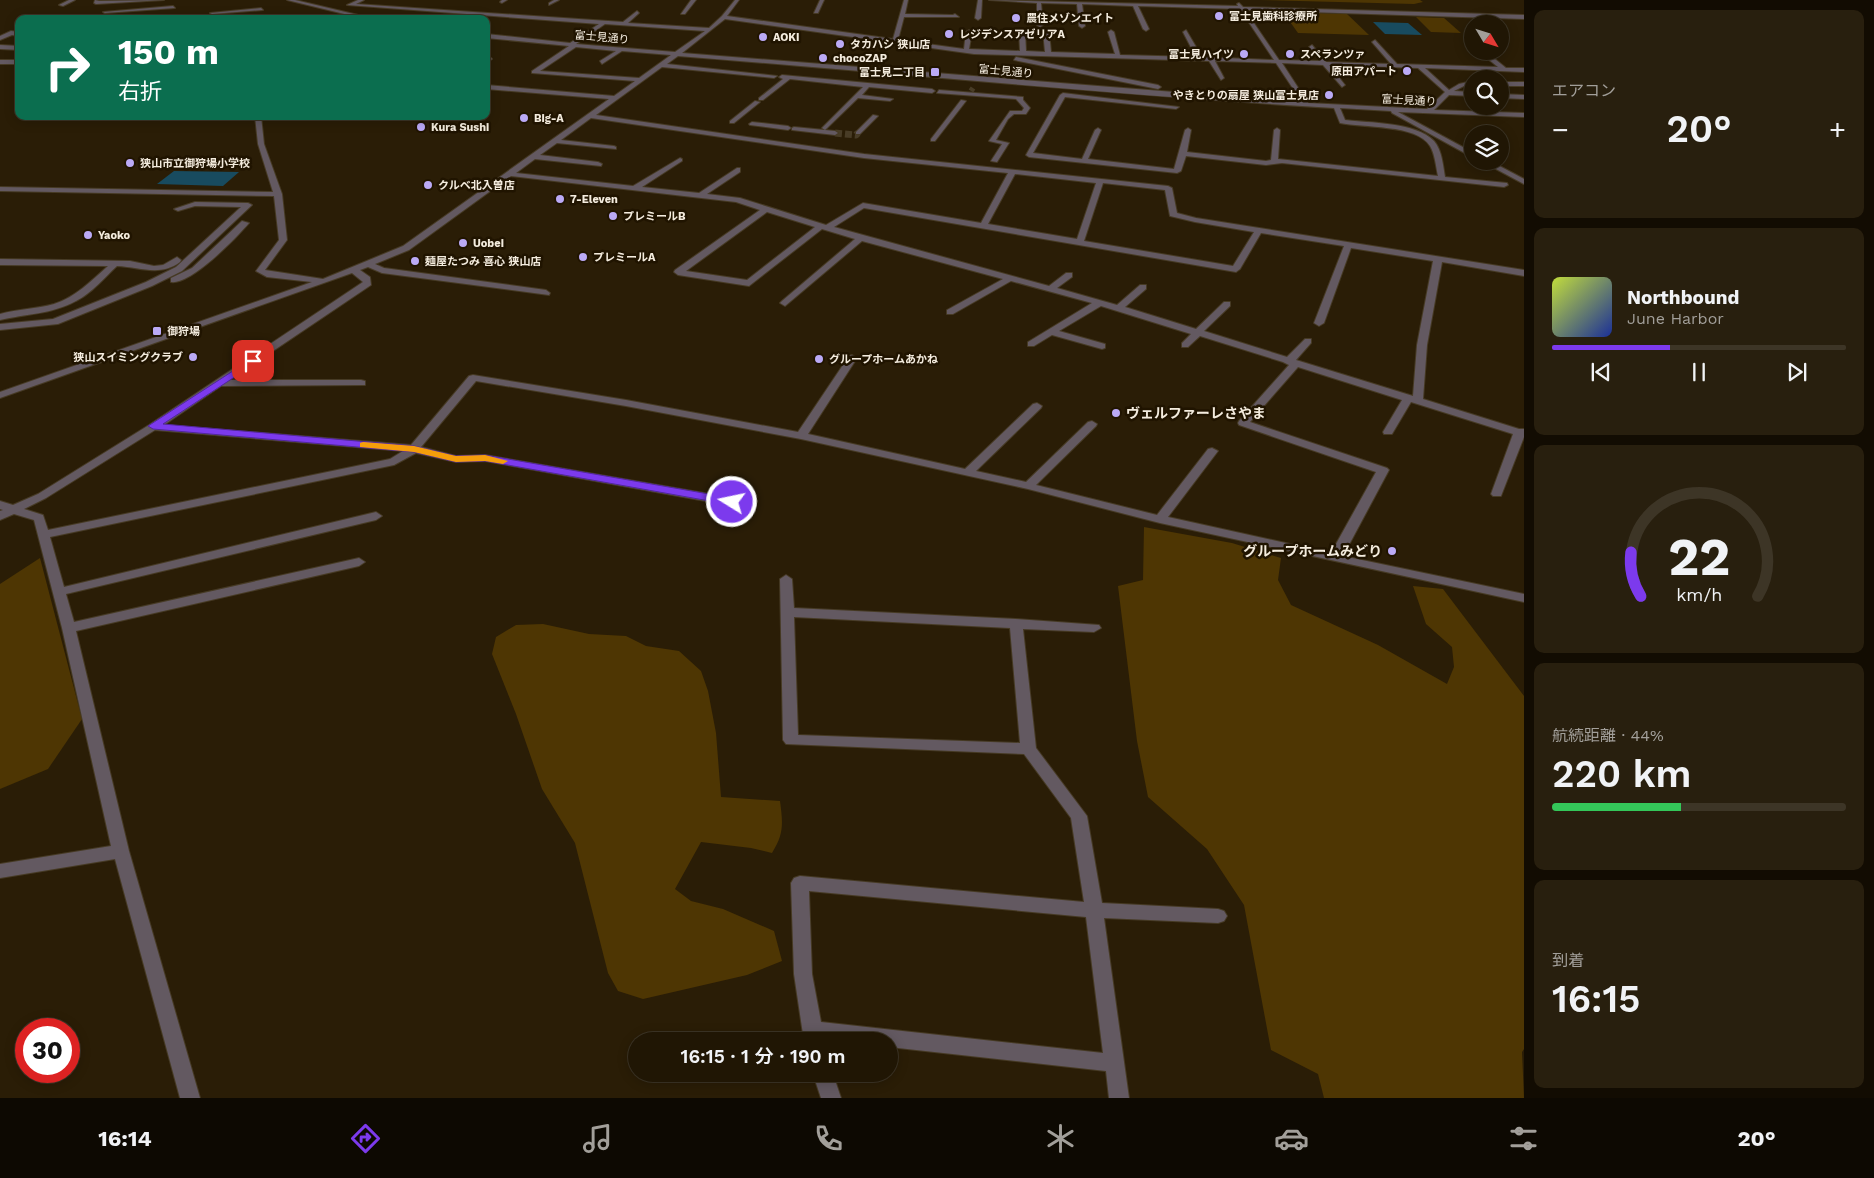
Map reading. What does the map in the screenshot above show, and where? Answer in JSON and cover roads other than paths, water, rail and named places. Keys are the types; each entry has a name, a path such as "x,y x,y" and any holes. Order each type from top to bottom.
{"street":[{"path":"61,5 73,0"},
{"path":"88,0 162,0"},
{"path":"289,0 352,15"},
{"path":"349,5 362,0"},
{"path":"551,4 557,0"},
{"path":"683,13 694,0"},
{"path":"0,395 325,281 406,248 710,30 737,0"},
{"path":"816,12 822,0"},
{"path":"895,41 906,0"},
{"path":"978,18 980,0"},
{"path":"991,0 1135,4 1171,3 1242,8 1524,17"},
{"path":"1236,0 1306,104"},
{"path":"97,1 107,15"},
{"path":"1039,1 1040,25"},
{"path":"1079,2 1082,26"},
{"path":"242,4 261,3 262,15"},
{"path":"303,4 349,5 710,30"},
{"path":"1135,4 1146,29"},
{"path":"409,9 418,5"},
{"path":"105,12 173,7"},
{"path":"212,13 261,10"},
{"path":"624,24 638,12"},
{"path":"902,15 956,17 955,15"},
{"path":"724,16 844,31 1090,72 1170,90 1188,96"},
{"path":"605,22 534,72 640,80"},
{"path":"1022,31 1023,53"},
{"path":"1046,31 1048,54"},
{"path":"966,51 969,32"},
{"path":"1111,32 1118,56"},
{"path":"1186,32 1200,58"},
{"path":"0,38 10,33 15,34"},
{"name":"富士見通り","path":"490,36 677,54 1188,96 1433,112 1524,115"},
{"path":"1375,42 1396,66"},
{"path":"0,47 15,48"},
{"path":"1312,47 1342,85"},
{"path":"602,62 622,49"},
{"path":"966,51 1505,70"},
{"path":"1211,59 1221,78"},
{"path":"1492,60 1505,70"},
{"path":"0,62 15,62"},
{"path":"662,65 774,76"},
{"path":"1420,67 1449,93 1464,94"},
{"path":"1509,70 1524,70"},
{"path":"835,133 822,130 732,122 786,77 968,95 1021,98 1019,100 1027,108 1024,113 1012,112 992,141 1006,143 995,161"},
{"path":"933,140 980,79"},
{"path":"1433,112 1430,108 1432,106 1464,84"},
{"path":"1509,84 1524,84"},
{"path":"822,130 868,85"},
{"path":"490,88 614,98"},
{"path":"857,96 890,99 884,106"},
{"path":"1176,106 1063,96 1029,155 1177,171 1188,130"},
{"path":"1509,96 1524,97"},
{"path":"1336,106 1342,122 1412,131 1426,138 1433,144 1442,179"},
{"path":"1390,109 1464,151"},
{"path":"590,116 864,156 1168,188 1172,214 1258,231 1524,273"},
{"path":"858,133 875,116"},
{"path":"258,120 261,144 278,194 283,240 260,271 267,274 325,281"},
{"path":"1084,161 1098,130"},
{"path":"1274,161 1277,130"},
{"path":"555,141 614,148"},
{"path":"1183,154 1266,163 1274,161 1504,185"},
{"path":"532,156 598,164"},
{"path":"635,188 680,160"},
{"path":"700,196 737,170"},
{"path":"1501,170 1524,182"},
{"path":"984,224 1012,172"},
{"path":"510,174 736,200 860,238 1119,308 1197,334 1522,432 1498,494"},
{"path":"1080,241 1100,181"},
{"path":"0,188 278,194"},
{"path":"0,327 55,322 149,284 176,267 248,205 195,204 178,209"},
{"path":"766,209 678,272 749,283 824,227 863,205 984,224 1236,269 1258,231"},
{"path":"0,262 126,264 149,269 176,267 230,211 192,211 173,217"},
{"path":"0,333 33,332 72,323 156,289 195,270 245,223"},
{"path":"785,303 860,238"},
{"path":"1319,323 1348,246"},
{"path":"1388,432 1413,400 1438,260"},
{"path":"63,304 73,300 115,264"},
{"path":"126,264 151,277 153,280 149,284"},
{"path":"369,264 382,270 546,293"},
{"path":"4,510 42,496 220,383 368,283 367,279 354,270"},
{"path":"1051,289 1069,275"},
{"path":"950,312 1011,278"},
{"path":"1119,308 1143,287"},
{"path":"0,317 20,311 126,294"},
{"path":"1031,344 1100,303"},
{"path":"1185,345 1227,304"},
{"path":"1051,332 1102,346"},
{"path":"1308,341 1243,423 1382,470 1335,558"},
{"path":"801,436 852,358"},
{"path":"43,535 394,462 414,449 473,378 626,403 801,436 968,472 1160,519 1524,598"},
{"path":"220,383 361,383"},
{"path":"968,472 1037,406"},
{"path":"1028,486 1092,424"},
{"path":"153,426 414,449 456,459 485,458 732,502"},
{"path":"1160,519 1212,451"},
{"path":"4,510 39,518 70,628 121,850 190,1098"},
{"path":"59,592 376,516"},
{"path":"70,628 359,562"},
{"path":"786,579 791,740 1028,749"},
{"path":"787,612 1094,628"},
{"path":"1016,624 1028,749 1079,816 1120,1098"},
{"path":"0,871 121,850"},
{"path":"812,1032 803,974 800,882 1094,910 1218,916"},
{"path":"898,1044 1114,1063"},
{"path":"825,1082 831,1098"}],"water":[{"path":"1373,22 1408,23 1422,35 1385,34"},
{"path":"174,171 239,172 223,186 157,184"}],"tunnel":[{"path":"835,133 856,135 858,133"}],"place":[{"name":"富士見歯科診療所","path":"1219,16"},
{"name":"農住メゾンエイト","path":"1016,18"},
{"name":"レジデンスアゼリアA","path":"949,34"},
{"name":"AOKI","path":"763,37"},
{"name":"タカハシ 狭山店","path":"840,44"},
{"name":"富士見ハイツ","path":"1244,54"},
{"name":"スペランツァ","path":"1290,54"},
{"name":"chocoZAP","path":"823,58"},
{"name":"原田アパート","path":"1407,71"},
{"name":"富士見二丁目","path":"935,72"},
{"name":"やきとりの扇屋 狭山富士見店","path":"1329,95"},
{"name":"Big-A","path":"524,118"},
{"name":"Kura Sushi","path":"421,127"},
{"name":"狭山市立御狩場小学校","path":"130,163"},
{"name":"クルベ北入曽店","path":"428,185"},
{"name":"7-Eleven","path":"560,199"},
{"name":"プレミールB","path":"613,216"},
{"name":"Yaoko","path":"88,235"},
{"name":"Uobei","path":"463,243"},
{"name":"プレミールA","path":"583,257"},
{"name":"麺屋たつみ 喜心 狭山店","path":"415,261"},
{"name":"御狩場","path":"157,331"},
{"name":"狭山スイミングクラブ","path":"193,357"},
{"name":"グループホームあかね","path":"819,359"},
{"name":"ヴェルファーレさやま","path":"1116,413"},
{"name":"グループホームみどり","path":"1392,551"}]}
